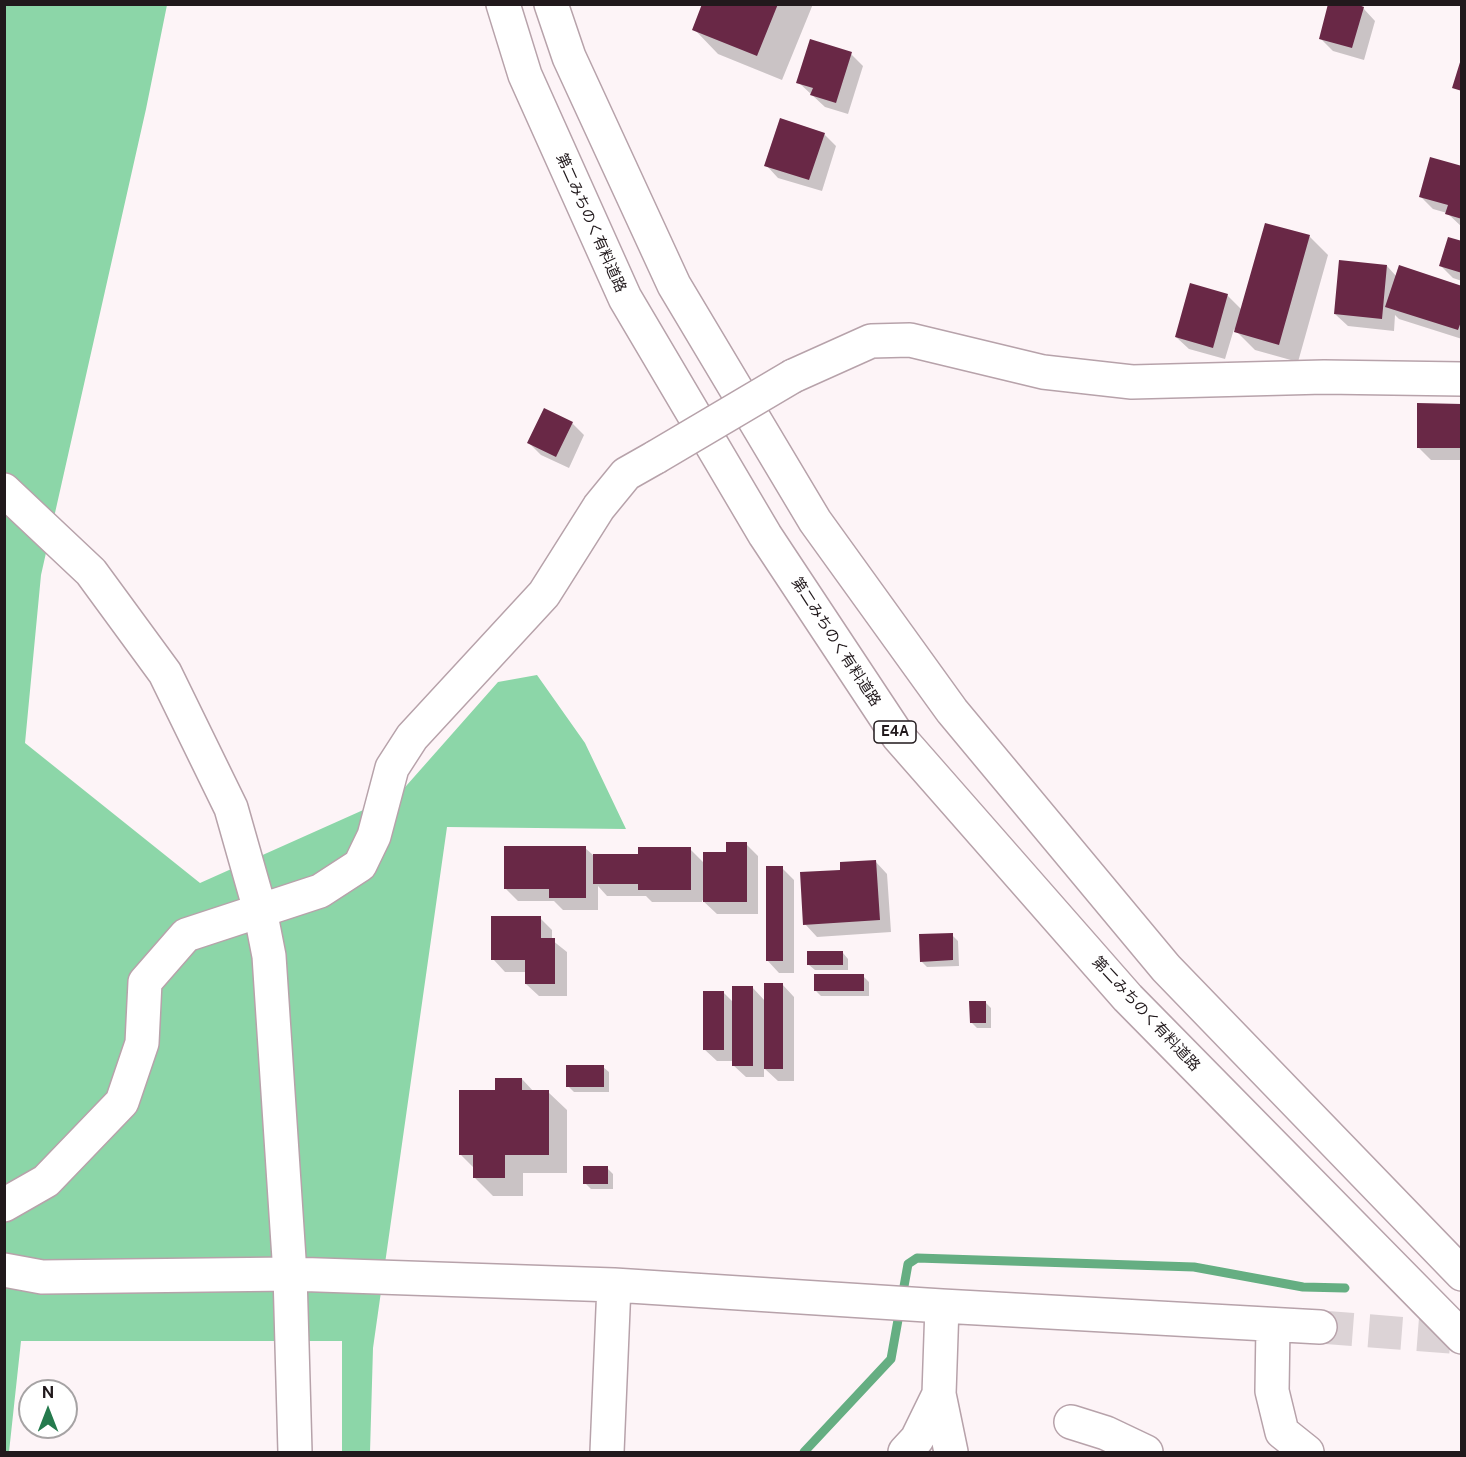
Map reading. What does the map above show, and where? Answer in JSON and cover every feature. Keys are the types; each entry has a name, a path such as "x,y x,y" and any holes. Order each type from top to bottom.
{"main road":[{"name":"第二みちのく有料道路","path":"503,4 525,75 625,298 765,535 898,736 1128,998 1461,1337"},
{"path":"551,4 569,57 674,285 815,521 952,711 1166,968 1461,1274"},
{"path":"4,1205 46,1181 122,1102 141,1043 145,982 186,935 320,891 360,865 374,836 392,768 412,737 544,594 599,507 626,474 793,376 871,341 910,340 1043,372 1132,382 1324,377 1461,380"},
{"path":"4,490 91,572 165,673 231,808 260,910 269,956 290,1274 295,1452"},
{"path":"4,1270 42,1277 290,1274 614,1285 1320,1327"},
{"path":"608,1452 614,1285"},
{"path":"942,1306 939,1394 951,1452"},
{"path":"1274,1325 1272,1391 1282,1432 1307,1452"},
{"path":"905,1452 917,1439 939,1394"},
{"path":"1071,1422 1106,1432 1146,1452"}],"green space":[{"path":"5,5 167,5 146,109 41,575 25,743 200,883 399,794 498,682 537,675 585,743 626,829 447,827 373,1348 370,1452 342,1452 342,1341 21,1341 9,1452 5,1452"}],"building":[{"path":"702,4 778,4 757,56 692,30"},
{"path":"1328,4 1356,4 1364,7 1352,48 1319,39"},
{"path":"810,39 852,52 836,103 810,95 813,88 796,83"},
{"path":"1462,59 1462,91 1452,88"},
{"path":"780,118 825,133 809,180 764,166"},
{"path":"1430,157 1462,166 1462,219 1445,214 1448,205 1419,197"},
{"path":"1265,223 1310,235 1279,345 1234,332"},
{"path":"1448,237 1462,241 1462,273 1439,266"},
{"path":"1339,260 1387,265 1382,319 1334,314"},
{"path":"1399,265 1462,286 1462,319 1458,330 1385,307"},
{"path":"1190,283 1228,294 1213,348 1175,337"},
{"path":"1417,403 1462,404 1462,448 1417,448"},
{"path":"544,408 573,422 556,457 527,443"},
{"path":"726,842 747,842 747,902 703,902 703,852 726,852"},
{"path":"504,846 586,846 586,898 549,898 549,889 504,889"},
{"path":"638,847 691,847 691,890 638,890 638,884 593,884 593,854 638,854"},
{"path":"876,860 880,920 803,925 800,872 840,870 840,862"},
{"path":"766,866 783,866 783,961 766,961"},
{"path":"491,916 541,916 541,938 555,938 555,984 525,984 525,960 491,960"},
{"path":"953,933 953,960 920,962 919,934"},
{"path":"807,951 843,951 843,965 807,965"},
{"path":"814,974 864,974 864,991 814,991"},
{"path":"764,983 783,983 783,1069 764,1069"},
{"path":"732,986 753,986 753,1066 732,1066"},
{"path":"703,991 724,991 724,1050 703,1050"},
{"path":"969,1001 986,1001 986,1023 970,1023"},
{"path":"566,1065 604,1065 604,1087 566,1087"},
{"path":"495,1078 522,1078 522,1090 549,1090 549,1155 505,1155 505,1178 473,1178 473,1155 459,1155 459,1090 495,1090"},
{"path":"583,1166 608,1166 608,1184 583,1184"}],"waterway":[{"path":"804,1452 891,1359 908,1264 917,1258 1194,1267 1303,1287 1345,1288"}],"tunnel":[{"path":"1320,1327 1462,1338"}]}
